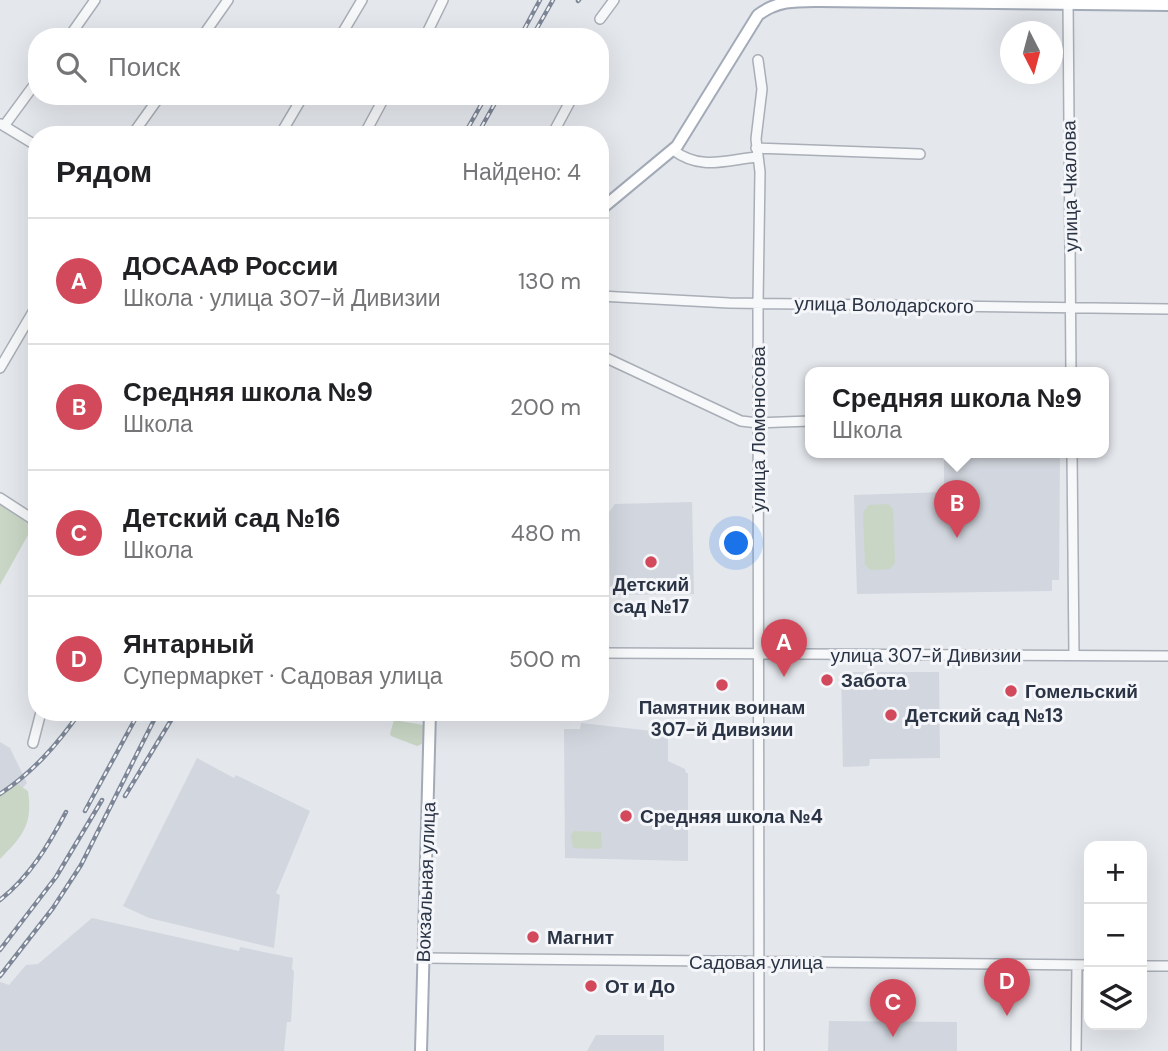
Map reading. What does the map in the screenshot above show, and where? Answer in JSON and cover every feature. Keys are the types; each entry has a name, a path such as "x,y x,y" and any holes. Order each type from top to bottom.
{"main road":[{"path":"609,203 673,150 686,134 758,15 774,5 788,1 1155,2 1168,5"},
{"name":"Вокзальная улица","path":"421,1051 430,721"}],"street":[{"path":"75,28 95,0"},
{"path":"208,28 228,0"},
{"path":"345,28 362,0"},
{"path":"429,28 443,0"},
{"path":"600,19 614,0"},
{"path":"758,15 767,0"},
{"name":"улица Чкалова","path":"1068,2 1071,367"},
{"name":"улица Ломоносова","path":"758,60 762,89 756,125 756,153 760,172 759,1051"},
{"path":"28,92 2,124 28,140"},
{"path":"138,126 154,105"},
{"path":"285,126 298,105"},
{"path":"369,126 381,105"},
{"path":"556,126 568,105"},
{"path":"673,150 682,158 697,163 756,153 920,154"},
{"name":"улица Володарского","path":"609,296 758,303 1168,309"},
{"path":"0,368 28,320"},
{"path":"609,359 737,419 758,423 805,421"},
{"path":"1072,458 1074,655"},
{"path":"0,498 28,516"},
{"name":"улица 307-й Дивизии","path":"609,653 1168,656"},
{"path":"33,743 39,721"},
{"name":"Садовая улица","path":"424,958 1084,965"},
{"path":"1076,1051 1077,965"},
{"path":"1147,966 1168,966"}],"shaded area":[{"path":"944,458 1060,458 1059,580 1052,580 1052,591 857,594 854,495 944,492"},
{"name":"Детский сад №17","path":"692,502 694,594 610,595 609,512 615,504"},
{"name":"Детский сад №13","path":"841,672 939,672 940,758 870,759 869,766 843,767"},
{"name":"Средняя школа №4","path":"581,723 661,732 668,736 668,761 688,773 688,861 565,858 564,729 580,729"},
{"path":"0,742 10,748 27,783 0,805"},
{"path":"197,758 234,778 236,775 310,811 276,893 280,895 274,948 149,918 123,906"},
{"path":"92,918 239,951 240,947 293,958 291,1022 287,1022 284,1051 0,1051 0,982 9,985 26,965 38,964"},
{"path":"829,1021 957,1022 957,1051 828,1051"},
{"path":"596,1035 664,1035 664,1051 587,1051"}],"green space":[{"path":"0,504 28,523 28,535 0,585"},
{"path":"888,504 893,509 895,563 890,569 871,570 865,565 863,512 869,505"},
{"path":"394,721 423,725 424,743 417,746 390,734"},
{"path":"17,784 28,791 27,821 20,836 0,859 0,796"},
{"path":"574,831 601,832 602,847 573,848 571,835"}],"railway":[{"path":"525,28 540,0"},
{"path":"537,28 553,0"},
{"path":"469,126 481,105"},
{"path":"482,126 494,105"},
{"path":"0,794 44,757 73,721"},
{"path":"85,811 134,721"},
{"path":"0,976 53,908 81,865 153,721"},
{"path":"125,796 171,721"},
{"path":"0,950 56,877 102,800"},
{"path":"0,900 38,860 66,812"}],"place":[{"name":"Средняя школа №9","path":"957,538"},
{"name":"Детский сад №17","path":"651,562"},
{"name":"ДОСААФ России","path":"784,677"},
{"name":"Забота","path":"827,680"},
{"name":"Памятник воинам 307-й Дивизии","path":"722,685"},
{"name":"Гомельский","path":"1011,691"},
{"name":"Детский сад №13","path":"891,715"},
{"name":"Средняя школа №4","path":"626,816"},
{"name":"Магнит","path":"533,937"},
{"name":"От и До","path":"591,986"},
{"name":"Янтарный","path":"1007,1016"},
{"name":"Детский сад №16","path":"893,1037"}]}
